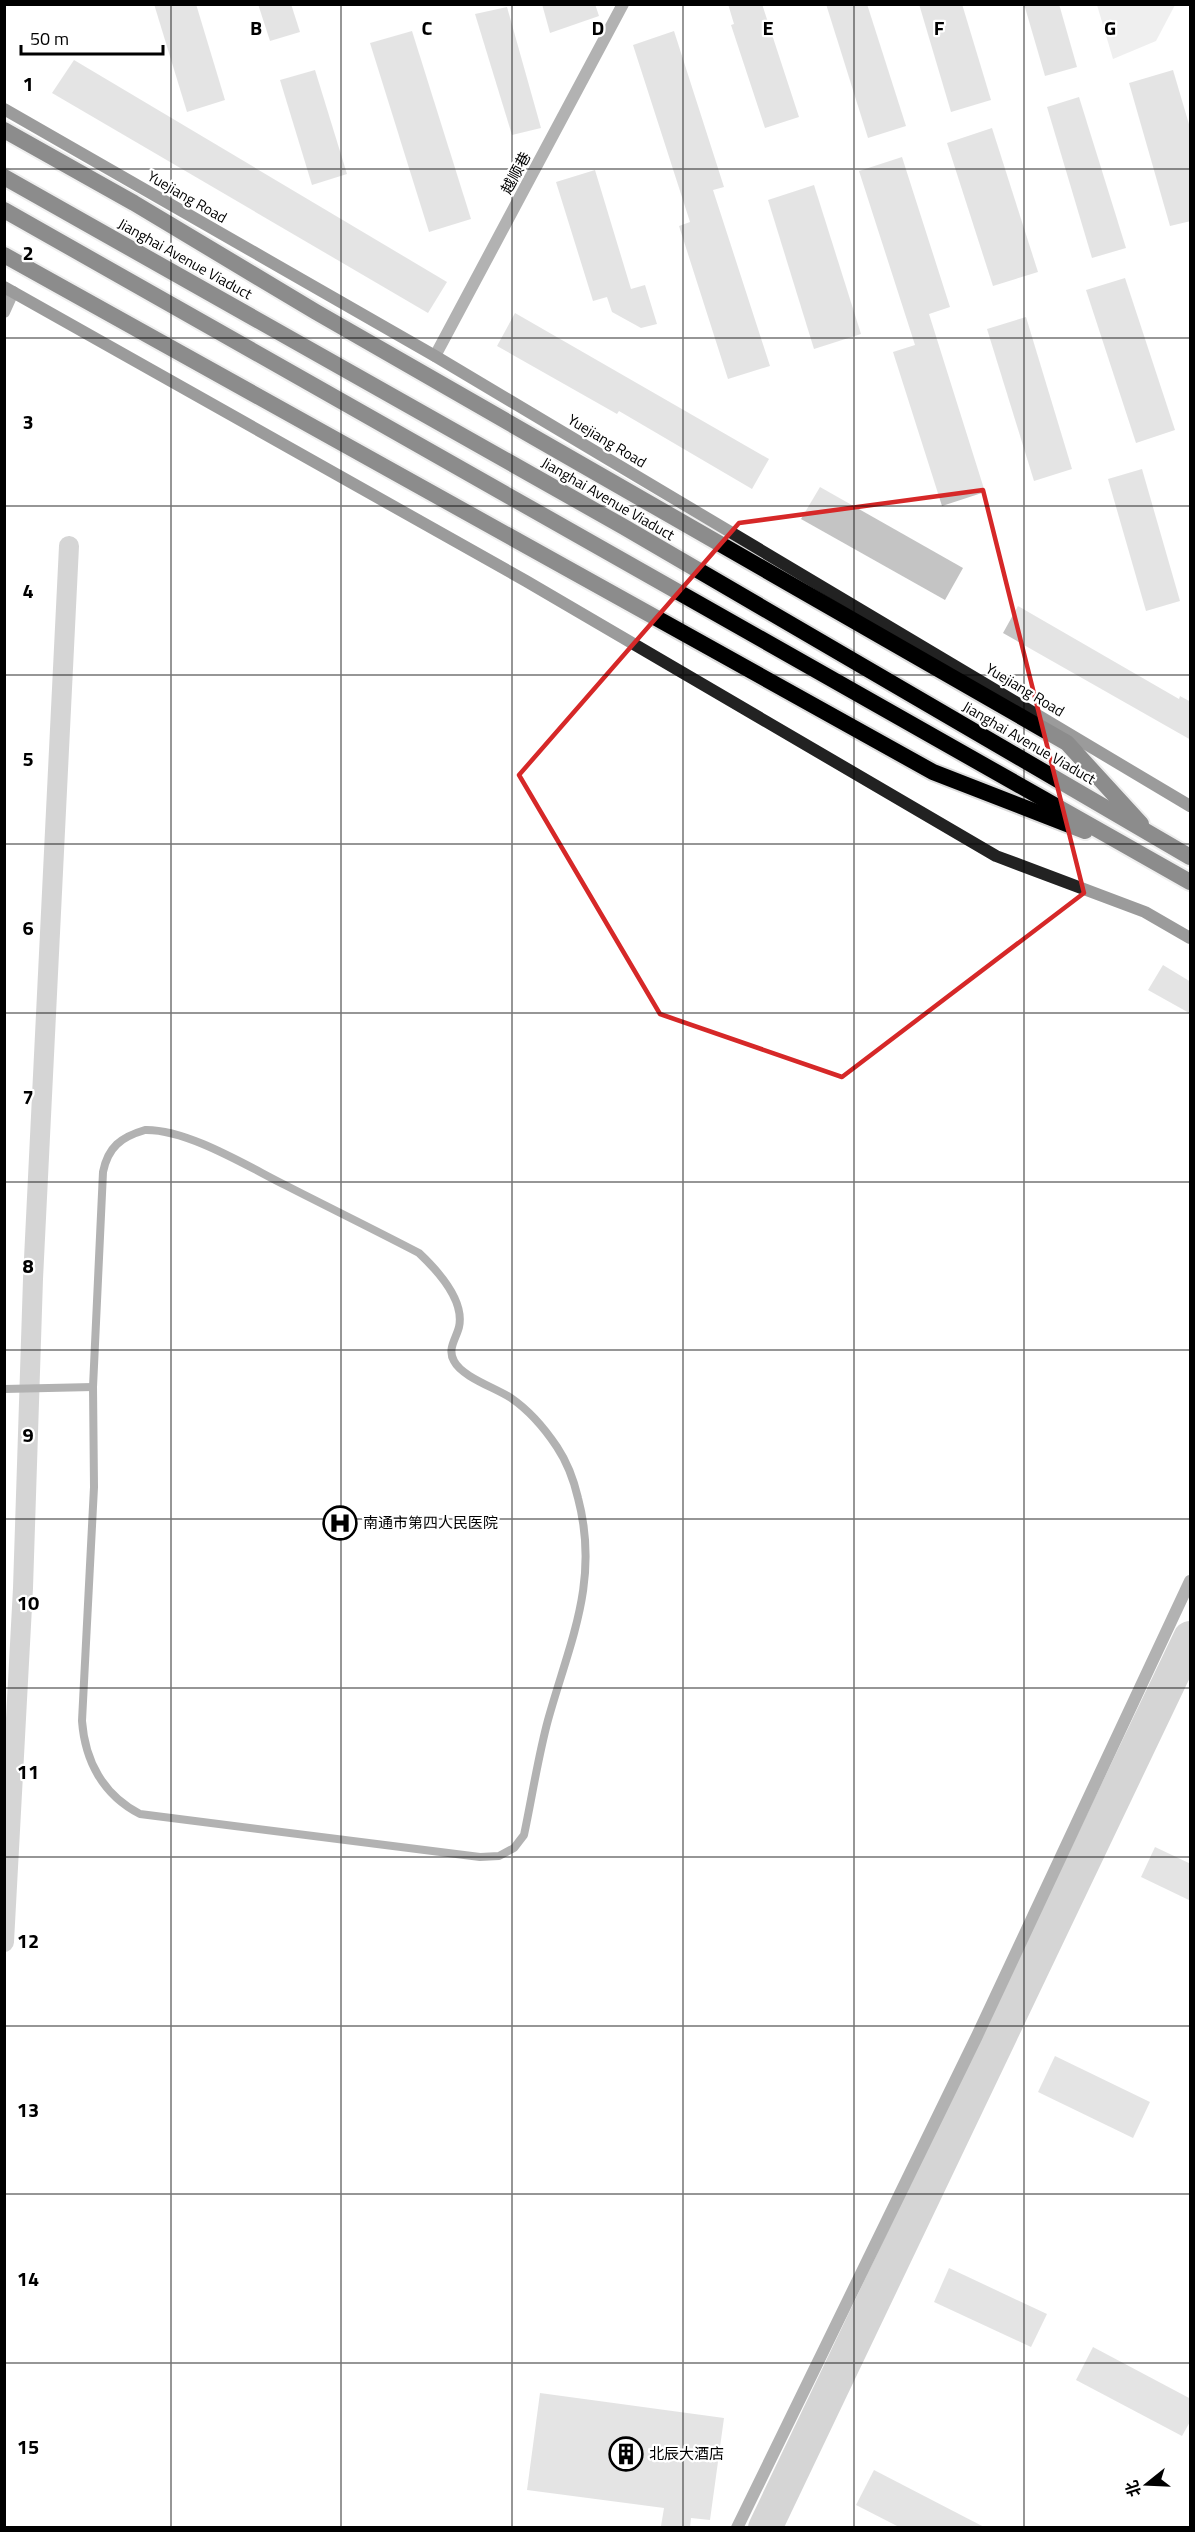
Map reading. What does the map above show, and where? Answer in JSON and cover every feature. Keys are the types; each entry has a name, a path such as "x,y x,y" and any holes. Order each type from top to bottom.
{"highway":[{"path":"4,130 134,203 316,312 1067,743 1151,835"},
{"name":"Jianghai Avenue Viaduct","path":"4,177 624,527 1191,857"},
{"path":"4,210 1191,882"},
{"path":"4,255 933,772 1143,854"}],"main road":[{"name":"Yuejiang Road","path":"4,110 435,356 1191,806"},
{"path":"9,290 526,581 996,856 1145,912 1191,938"}],"street":[{"name":"越顺巷","path":"435,356 623,4"},
{"path":"4,312 9,290"},
{"path":"736,2528 976,2038 1189,1587"}],"lane":[{"path":"162,1130 177,1134 365,1225 419,1253 432,1265 458,1307 459,1324 450,1350 454,1362 462,1371 512,1399 536,1419 558,1449 574,1484 584,1518 587,1552 581,1608 547,1723 524,1836 514,1848 500,1856 480,1857 160,1818 140,1814 122,1804 109,1791 90,1759 84,1740 82,1721 94,1487 93,1386 103,1172 106,1158 115,1144 129,1135 162,1130"},
{"path":"4,1389 93,1386"}],"highlighted area":[{"path":"983,490 1084,893 842,1077 660,1014 519,775 739,523"}],"shaded area":[{"path":"1097,4 1175,5 1156,41 1113,59"}],"building":[{"path":"154,4 196,4 225,100 187,112"},
{"path":"258,4 291,4 300,32 270,41"},
{"path":"542,4 595,4 599,16 550,33"},
{"path":"728,4 762,4 799,117 765,128 731,25 734,24"},
{"path":"826,4 867,4 906,126 868,138"},
{"path":"919,4 962,4 991,100 951,112"},
{"path":"1024,4 1059,4 1077,67 1045,76"},
{"path":"507,7 541,128 512,135 475,14"},
{"path":"412,31 471,219 429,232 370,43"},
{"path":"674,31 724,187 713,190 770,366 728,379 679,226 690,222 633,45"},
{"path":"74,60 447,282 428,313 52,93"},
{"path":"315,70 347,174 312,185 280,80"},
{"path":"1173,70 1191,131 1191,221 1170,226 1129,83"},
{"path":"1079,97 1126,248 1092,258 1047,107"},
{"path":"992,128 1038,272 993,286 947,143"},
{"path":"902,157 950,307 929,314 985,492 942,506 893,352 915,345 859,171"},
{"path":"595,170 631,289 645,285 657,324 641,328 612,312 607,297 593,301 556,182"},
{"path":"814,185 861,334 814,349 768,200"},
{"path":"1125,278 1175,430 1136,443 1086,290"},
{"path":"515,313 769,459 752,489 619,411 617,414 497,346"},
{"path":"1026,317 1072,469 1034,481 987,329"},
{"path":"1142,469 1180,601 1146,611 1108,479"},
{"path":"820,487 963,568 945,600 801,519"},
{"path":"1018,606 1179,699 1180,696 1191,702 1191,740 1003,633"},
{"path":"1163,965 1191,982 1191,1014 1148,990"},
{"path":"1155,1847 1191,1864 1191,1901 1141,1877"},
{"path":"1055,2056 1150,2102 1133,2138 1038,2092"},
{"path":"949,2268 1047,2314 1031,2347 934,2302"},
{"path":"1093,2347 1191,2399 1191,2420 1182,2436 1076,2380"},
{"name":"北辰大酒店","path":"540,2393 724,2418 710,2520 691,2518 690,2528 661,2526 664,2508 527,2490"},
{"path":"874,2470 986,2528 901,2528 856,2505"}],"waterway":[{"path":"4,1942 23,1588 33,1279 69,546"},
{"path":"765,2528 1190,1638"}],"place":[{"name":"南通市第四人民医院","path":"340,1523"},
{"name":"北辰大酒店","path":"626,2454"}]}
